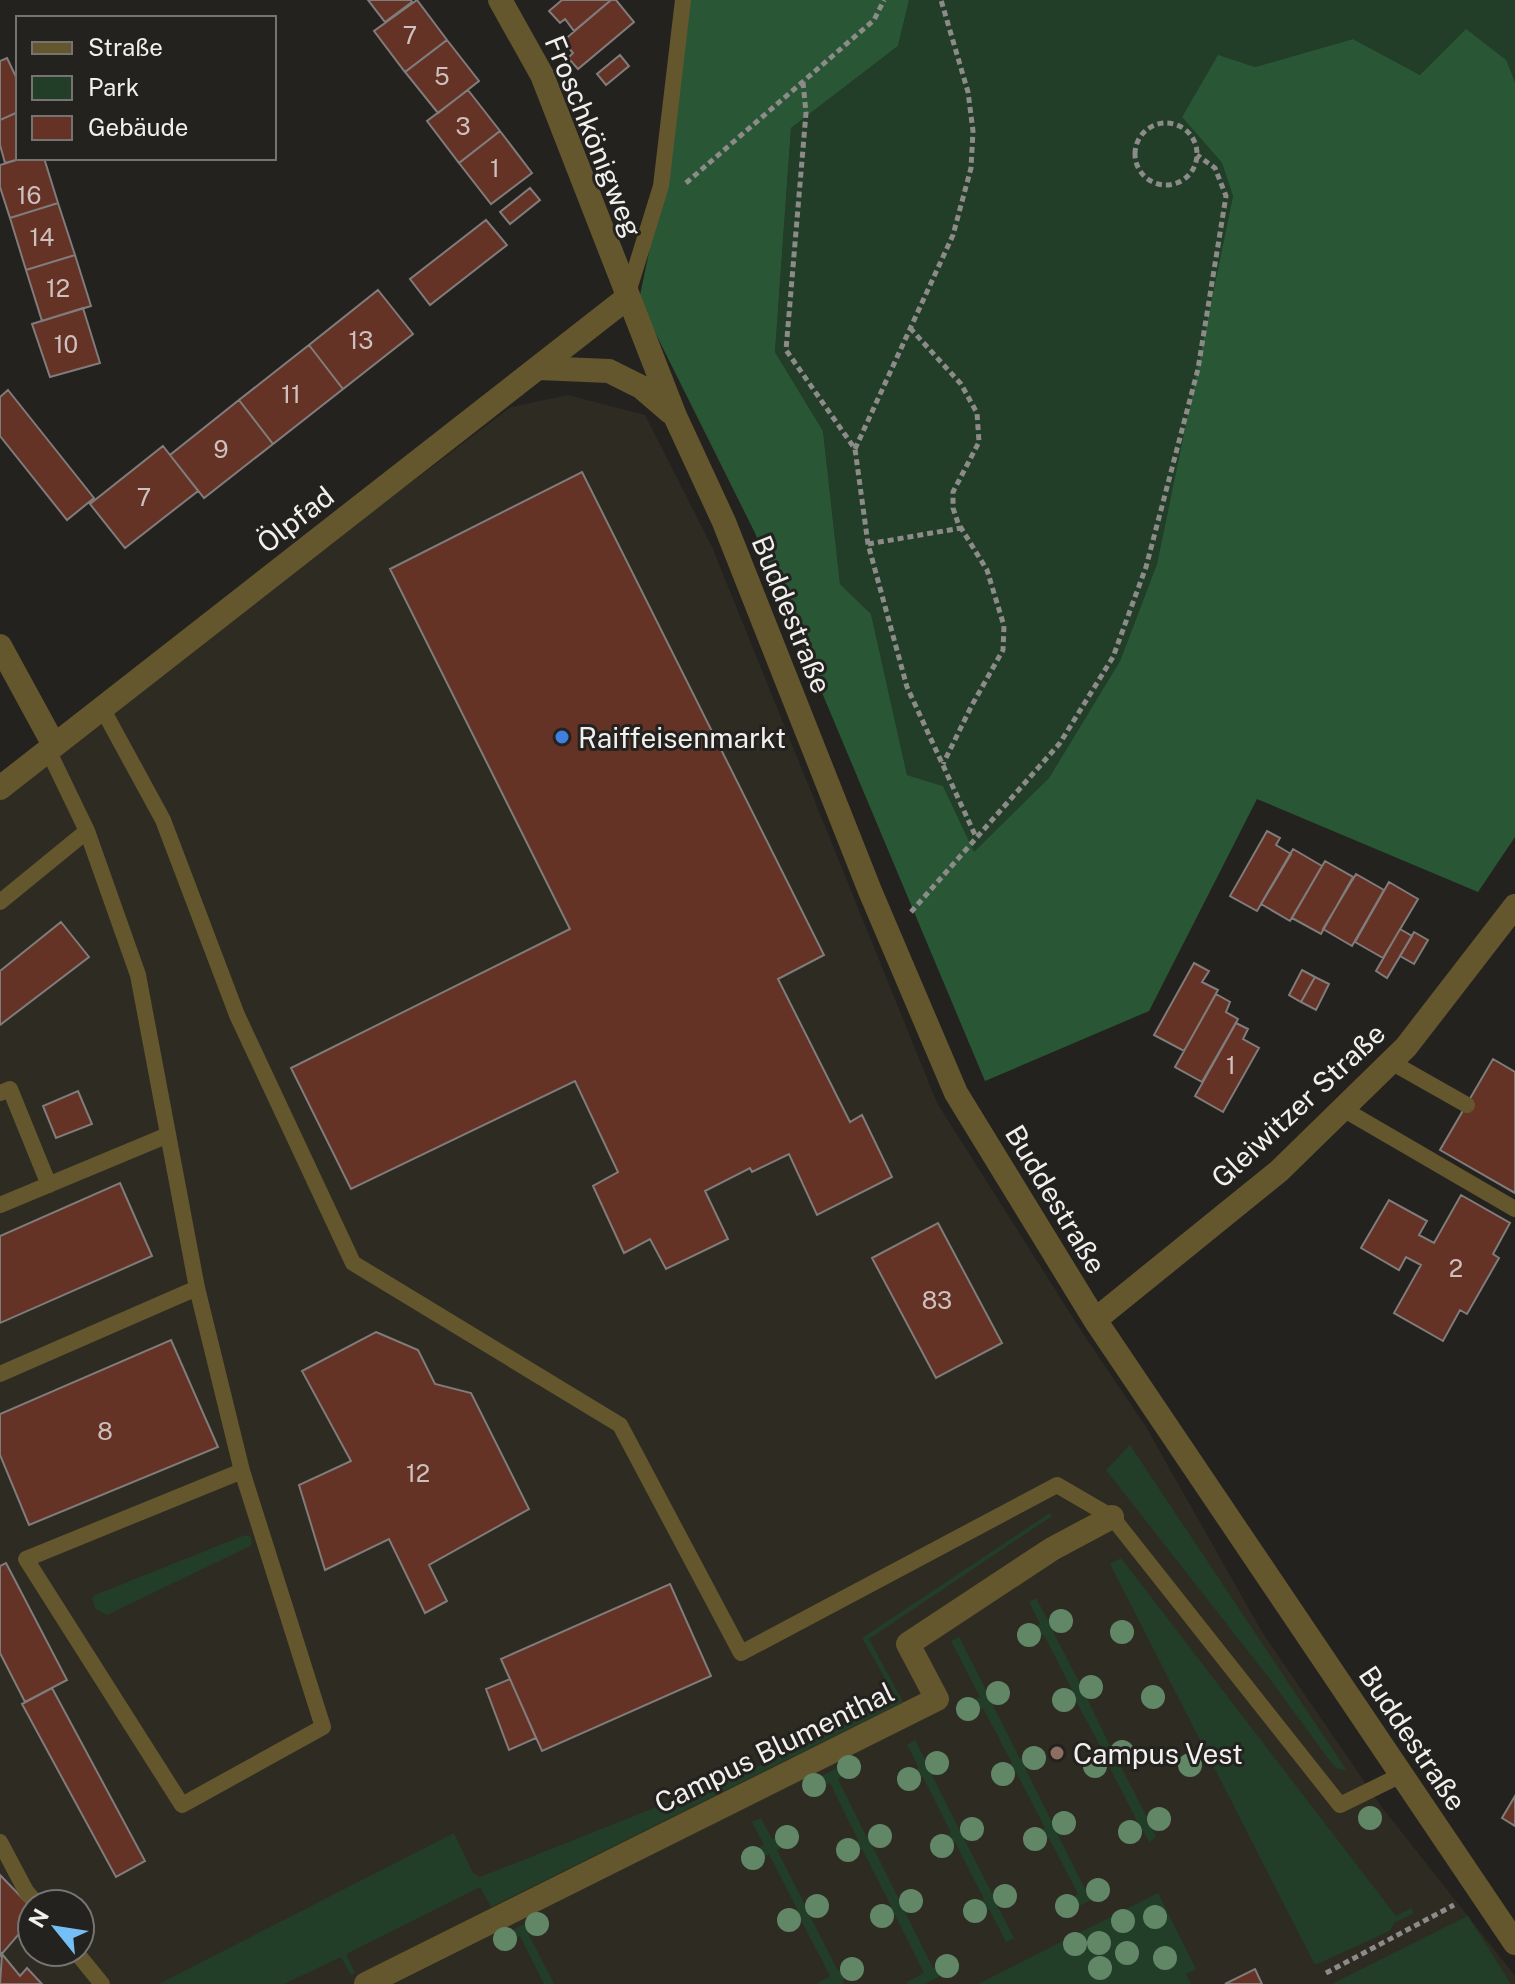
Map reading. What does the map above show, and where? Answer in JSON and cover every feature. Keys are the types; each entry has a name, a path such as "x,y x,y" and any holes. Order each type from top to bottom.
{"street":[{"name":"Froschkönigweg","path":"500,0 542,75 627,298"},
{"name":"Ölpfad","path":"0,788 627,298"},
{"name":"Buddestraße","path":"627,298 675,416 724,522 889,937 956,1093 1095,1320 1515,1943"},
{"name":"Buddestraße","path":"539,368 609,371 641,387 675,416"},
{"path":"0,646 51,748"},
{"name":"Gleiwitzer Straße","path":"1095,1320 1279,1171 1391,1062 1406,1047 1515,906"},
{"name":"Campus Blumenthal","path":"366,1984 937,1699 908,1644 1052,1549 1112,1517"}],"lane":[{"path":"627,298 661,186 683,0"},
{"path":"102,708 163,820 237,1015 353,1263 620,1425 741,1653 1057,1485 1112,1517 1340,1805 1401,1775"},
{"path":"51,748 87,831 138,975 197,1288 242,1471 323,1727 182,1805 26,1559 242,1471"},
{"path":"0,902 87,831"},
{"path":"1391,1062 1467,1105"},
{"path":"0,1093 10,1089 49,1185"},
{"path":"1343,1109 1515,1209"},
{"path":"0,1205 168,1135"},
{"path":"0,1374 197,1288"},
{"path":"0,1842 24,1888"},
{"path":"89,1968 102,1984"}],"path":[{"path":"661,186 687,183 874,20 884,0"},
{"path":"855,449 953,235 971,168 973,131 968,92 941,0"},
{"path":"803,82 806,113 786,350 855,449 868,544 907,687 976,837"},
{"path":"889,937 1060,743 1113,657 1146,567 1198,369 1226,196 1215,168 1197,155 1193,139 1183,128 1168,122 1159,123 1145,131 1134,152 1142,174 1148,180 1164,185 1172,185 1187,177 1197,155"},
{"path":"910,328 961,384 977,413 979,442 953,492 953,508 961,528 987,570 1004,626 1003,650 943,765"},
{"path":"868,544 961,528"},
{"path":"1326,1973 1395,1939 1479,1891"}],"shaded area":[{"path":"568,395 645,415 712,547 937,1103 1146,1427 1262,1632 1381,1806 1515,1976 1515,1984 0,1984 0,793 511,407"}],"green space":[{"path":"688,0 909,0 898,46 791,128 775,352 823,431 840,584 871,614 907,775 943,786 974,852 1049,778 1120,661 1157,564 1233,196 1222,163 1182,117 1218,55 1255,67 1353,39 1420,75 1466,29 1506,60 1515,82 1515,837 1478,892 1257,799 1149,1011 985,1081 755,533 639,300 666,171"},
{"path":"909,0 1515,0 1515,82 1505,60 1420,75 1353,39 1255,67 1218,56 1182,117 1222,163 1233,196 1157,564 1120,661 1049,778 974,853 943,786 907,775 871,614 840,584 823,431 775,352 791,128 898,46"},
{"path":"1130,1445 1347,1771 1336,1768 1327,1757 1106,1470"},
{"path":"1050,1513 1052,1516 869,1639 903,1702 491,1907 480,1887 346,1954 355,1973 351,1975 341,1957 284,1984 159,1984 454,1833 473,1873 480,1877 755,1768 893,1699 894,1694 862,1638"},
{"path":"245,1535 251,1537 252,1544 248,1547 107,1615 96,1609 92,1599 95,1595"},
{"path":"1121,1558 1396,1916 1411,1908 1414,1913 1394,1923 1390,1931 1314,1963 1110,1564"},
{"path":"1036,1598 1048,1620 1065,1612 1069,1622 1053,1631 1081,1686 1097,1679 1101,1687 1086,1696 1113,1752 1129,1744 1133,1752 1118,1761 1148,1819 1164,1811 1169,1819 1152,1828 1156,1837 1149,1842 1143,1831 1126,1839 1122,1831 1138,1823 1109,1766 1092,1774 1087,1765 1105,1755 1076,1701 1060,1709 1054,1699 1072,1690 1044,1635 1026,1643 1022,1634 1040,1624 1029,1602"},
{"path":"959,1637 988,1694 1005,1686 1009,1693 992,1703 1020,1759 1038,1750 1042,1759 1025,1768 1053,1824 1070,1815 1074,1824 1057,1833 1086,1891 1105,1882 1109,1890 1066,1913 1061,1903 1078,1894 1049,1838 1033,1846 1028,1838 1045,1828 1016,1772 1000,1780 996,1772 1012,1763 983,1708 966,1717 961,1707 980,1697 951,1641"},
{"path":"915,1740 927,1763 944,1755 948,1763 931,1773 959,1829 978,1821 982,1829 964,1839 993,1895 1011,1886 1017,1897 998,1907 1014,1938 1006,1942 989,1909 972,1918 967,1908 984,1899 955,1842 938,1851 934,1842 951,1833 923,1777 905,1785 901,1777 919,1768 907,1745"},
{"path":"853,1760 858,1768 838,1779 866,1836 884,1827 888,1836 872,1845 900,1901 917,1893 921,1901 904,1910 933,1968 952,1959 956,1968 925,1984 907,1982 924,1973 895,1915 878,1923 874,1915 891,1906 862,1849 845,1858 841,1849 858,1840 830,1783 810,1793 806,1784"},
{"path":"761,1818 772,1839 789,1831 794,1841 777,1850 805,1905 822,1897 827,1907 810,1916 838,1971 855,1963 859,1972 843,1980 844,1984 816,1984 830,1976 801,1920 784,1927 780,1919 797,1909 769,1854 751,1863 747,1854 764,1845 752,1822"},
{"path":"1158,1893 1196,1969 1186,1974 1191,1984 978,1984"},
{"path":"543,1914 547,1923 528,1933 554,1984 544,1984 520,1936 501,1945 497,1938"},
{"path":"1468,1916 1511,1984 1332,1984 1453,1923"}],"building":[{"path":"368,0 411,0 412,2 385,22"},
{"path":"417,0 447,40 405,72 374,31"},
{"path":"562,0 611,0 574,31 565,19 560,23 549,11"},
{"path":"611,0 616,0 634,22 578,69 568,58 573,53 563,41"},
{"path":"447,40 479,81 438,113 405,72"},
{"path":"620,55 629,66 606,85 597,74"},
{"path":"7,58 16,77 16,113 0,120 0,61"},
{"path":"468,90 500,131 459,163 427,121"},
{"path":"16,113 16,160 5,163 0,145 0,120"},
{"path":"500,131 532,173 491,204 459,163"},
{"path":"16,160 45,160 58,203 10,218 0,187 0,165"},
{"path":"530,188 540,200 510,224 500,212"},
{"path":"58,203 75,255 26,270 10,218"},
{"path":"486,220 507,245 430,305 410,279"},
{"path":"75,255 91,306 42,321 26,270"},
{"path":"378,290 413,334 343,389 309,345"},
{"path":"83,308 100,363 50,377 32,324"},
{"path":"309,345 343,389 273,444 239,400"},
{"path":"8,390 94,498 67,520 0,436 0,397"},
{"path":"239,400 273,444 204,498 170,455"},
{"path":"163,446 198,491 125,548 90,504"},
{"path":"582,472 824,955 778,979 850,1122 862,1115 892,1177 817,1215 789,1154 752,1172 750,1168 705,1191 728,1239 666,1269 650,1239 624,1253 593,1186 618,1172 575,1081 351,1189 291,1068 570,929 390,569"},
{"path":"1267,831 1280,838 1276,845 1291,854 1257,911 1230,896"},
{"path":"1293,849 1322,866 1290,921 1261,904"},
{"path":"1325,861 1353,877 1321,934 1292,918"},
{"path":"1356,874 1384,890 1352,946 1323,929"},
{"path":"1389,882 1418,899 1383,958 1355,942"},
{"path":"61,922 89,957 0,1025 0,971"},
{"path":"1400,929 1412,936 1387,978 1376,971"},
{"path":"1414,932 1428,940 1414,964 1400,956"},
{"path":"1194,963 1209,971 1202,982 1218,990 1184,1051 1154,1035"},
{"path":"1302,970 1315,977 1301,1002 1289,995"},
{"path":"1315,977 1329,984 1316,1010 1301,1002"},
{"path":"1216,994 1230,1002 1226,1012 1238,1019 1202,1082 1175,1067"},
{"path":"1236,1023 1248,1029 1243,1039 1259,1048 1223,1112 1195,1096"},
{"path":"1493,1059 1515,1072 1515,1193 1440,1150"},
{"path":"78,1091 92,1124 56,1138 43,1106"},
{"path":"120,1183 152,1256 0,1323 0,1236"},
{"path":"1461,1195 1510,1223 1493,1254 1499,1258 1467,1314 1460,1310 1443,1341 1394,1313 1421,1265 1406,1257 1399,1270 1361,1248 1389,1200 1427,1221 1419,1235 1434,1243"},
{"path":"938,1223 1002,1343 936,1378 872,1258"},
{"path":"376,1332 418,1350 435,1384 471,1393 529,1509 429,1565 447,1601 425,1613 389,1539 325,1570 299,1485 351,1461 302,1371"},
{"path":"171,1340 218,1447 29,1525 0,1455 0,1414"},
{"path":"6,1563 67,1680 25,1702 0,1653 0,1566"},
{"path":"670,1584 711,1676 542,1751 501,1659"},
{"path":"510,1679 536,1738 509,1750 486,1689"},
{"path":"52,1688 145,1861 116,1877 22,1704"},
{"path":"1515,1796 1515,1826 1502,1818"},
{"path":"0,1875 16,1892 16,1938 0,1956"},
{"path":"2,1954 20,1976 27,1968 42,1984 0,1984"},
{"path":"1255,1969 1262,1984 1225,1984"}],"place":[{"name":"Raiffeisenmarkt","path":"562,737"},
{"name":"Campus Vest","path":"1057,1753"}]}
